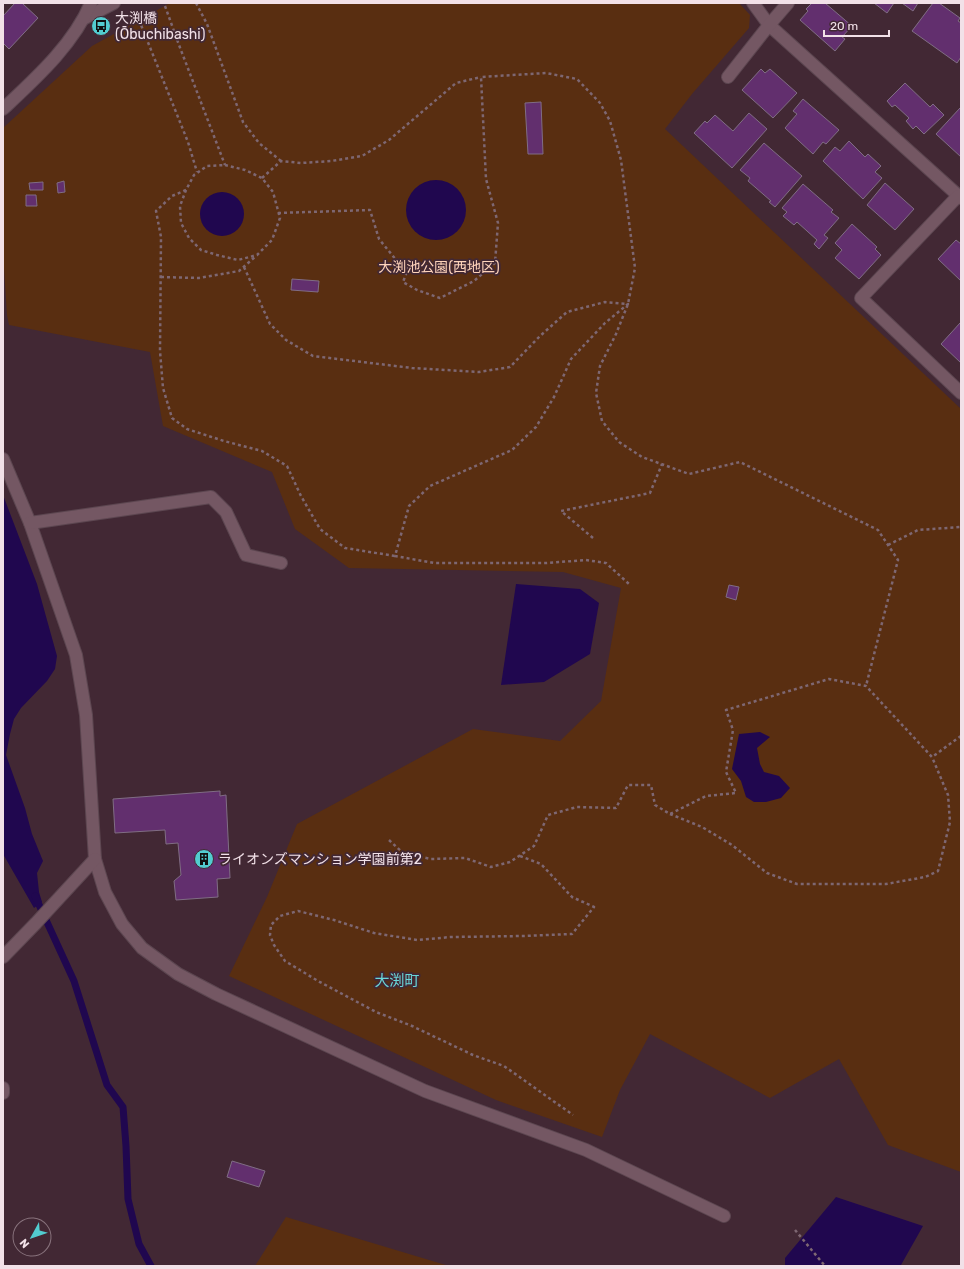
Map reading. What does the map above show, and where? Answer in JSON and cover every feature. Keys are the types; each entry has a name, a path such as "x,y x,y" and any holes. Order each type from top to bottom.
{"street":[{"path":"3,109 60,51 85,18 91,3"},
{"path":"85,18 114,3"},
{"path":"754,3 769,25 959,197 861,298 961,393"},
{"path":"728,77 788,3"},
{"path":"3,458 30,523 76,655 86,715 95,859 105,892 122,924 142,948 178,974 216,994 425,1091 586,1150 724,1216"},
{"path":"30,523 211,497 226,512 246,555 281,563"},
{"path":"3,957 95,859"},
{"path":"3,1088 3,1093"}],"path":[{"path":"196,3 207,24 243,122 259,143 281,161 301,163 331,161 362,156 389,140 456,83 481,77 546,73 577,79 600,103 610,120 621,160 635,268 628,304 616,334 600,366 596,393 602,421 619,442 642,457 689,474 740,462 878,530 898,560 866,686"},
{"path":"165,6 184,60 225,165"},
{"path":"139,20 188,142 198,172"},
{"path":"278,212 370,210 379,239 397,261 408,269 403,282 417,290 440,298 474,281 495,263 498,223 486,179 481,77"},
{"path":"262,178 281,161"},
{"path":"161,277 199,278 239,271 257,255 272,240 280,218 273,192 262,178 245,170 225,165 207,166 194,175 180,206 181,223 189,238 201,250 217,256 238,260 257,255"},
{"path":"186,190 172,196 156,211 160,237 160,351 163,388 172,418 187,428 224,441 262,451 287,466 301,496 320,530 345,548 434,563 547,563 586,560 606,563 629,584"},
{"path":"244,266 270,324 286,340 313,356 412,368 479,372 510,367 540,336 567,312 605,302 628,304"},
{"path":"395,556 409,506 430,486 512,450 536,427 554,397 571,359 605,323 628,304"},
{"path":"594,538 561,511 650,493 662,464"},
{"path":"888,545 918,530 961,527"},
{"path":"389,840 403,853 431,859 465,858 491,867 510,862 534,846 548,815 577,807 616,808 628,785 651,785 655,805 670,814 702,827 732,845 767,873 797,884 886,884 925,877 938,871 950,822 948,795 932,757 866,686 828,679 726,710 733,730 726,772 736,793 706,796 670,814"},
{"path":"932,757 961,736"},
{"path":"520,856 541,864 572,897 594,907 572,934 451,937 417,940 374,933 334,920 298,911 280,916 270,925 270,935 285,961 318,981 376,1012 412,1026 473,1055 504,1066 573,1115"},
{"path":"795,1230 825,1266"}],"green space":[{"name":"大渕池公園(西地区)","path":"170,3 739,3 750,15 749,28 692,94 665,129 961,409 961,1172 888,1145 839,1059 770,1098 650,1034 620,1090 602,1137 496,1100 229,976 267,897 297,824 473,729 560,741 601,701 621,588 563,572 349,568 295,529 272,472 163,426 150,352 9,325 3,252 3,128 92,46"},
{"path":"286,1217 449,1266 255,1266"}],"shaded area":[{"path":"436,180 453,185 461,193 466,210 461,227 453,235 436,240 419,235 411,227 406,210 411,193 419,185"},
{"path":"218,192 226,192 238,198 244,210 244,218 238,230 226,236 218,236 206,230 200,218 200,210 206,198"},
{"path":"3,495 37,584 57,656 55,669 47,681 21,708 14,719 6,755 25,808 32,834 43,861 37,873 39,892 42,902 34,908 3,854"},
{"path":"516,584 580,589 599,603 590,654 544,682 501,685"},
{"path":"760,732 770,737 757,748 760,764 764,772 779,776 790,788 781,798 766,802 754,802 746,797 741,781 732,769 739,734"},
{"path":"836,1197 923,1226 901,1265 785,1266 785,1258"}],"building":[{"path":"15,3 22,3 38,18 9,49 4,44 3,45 3,16"},
{"path":"812,3 825,3 852,26 842,37 845,39 835,51 800,20 808,11 806,9"},
{"path":"874,3 894,3 887,13"},
{"path":"902,3 918,3 913,11"},
{"path":"933,3 939,3 960,18 958,21 961,23 961,57 957,63 912,31"},
{"path":"761,69 765,73 770,69 797,93 773,118 742,90"},
{"path":"905,83 930,107 933,104 944,115 924,134 916,126 913,129 906,121 909,118 895,105 892,107 887,101"},
{"path":"803,99 839,130 826,144 823,142 813,154 785,128 797,114 793,111"},
{"path":"541,102 543,154 528,154 525,103"},
{"path":"960,108 961,109 961,157 936,134"},
{"path":"749,113 767,129 732,168 694,133 705,121 707,123 715,115 733,131"},
{"path":"849,141 865,157 868,154 881,166 875,172 882,178 863,199 823,161 835,147 840,151"},
{"path":"764,143 802,176 775,207 769,202 771,201 748,181 750,178 740,170"},
{"path":"64,181 65,192 58,193 57,183"},
{"path":"43,182 43,190 30,190 29,183"},
{"path":"885,183 914,209 895,230 867,205"},
{"path":"803,184 833,210 831,212 839,218 824,235 828,238 819,249 814,244 817,240 797,222 794,225 783,216 787,212 782,208"},
{"path":"26,195 36,195 37,206 26,206"},
{"path":"852,224 877,247 875,249 881,255 859,279 835,258 842,250 835,243"},
{"path":"956,240 961,244 961,281 938,259"},
{"path":"292,279 319,281 318,292 291,290"},
{"path":"960,323 961,324 961,363 941,344"},
{"path":"729,585 739,587 736,600 726,597"},
{"name":"ライオンズマンション学園前第2","path":"220,791 220,796 226,795 230,878 217,879 218,897 176,900 174,881 181,875 178,843 166,844 165,830 115,833 113,799"},
{"path":"232,1161 265,1171 259,1187 227,1177"}],"waterway":[{"path":"35,896 74,981 107,1085 123,1107 128,1199 139,1244 151,1266"}],"place":[{"name":"大渕橋 (Ōbuchibashi)","path":"101,26"},
{"name":"ライオンズマンション学園前第2","path":"204,859"}],"district":[{"name":"大渕町","path":"397,981"}]}
